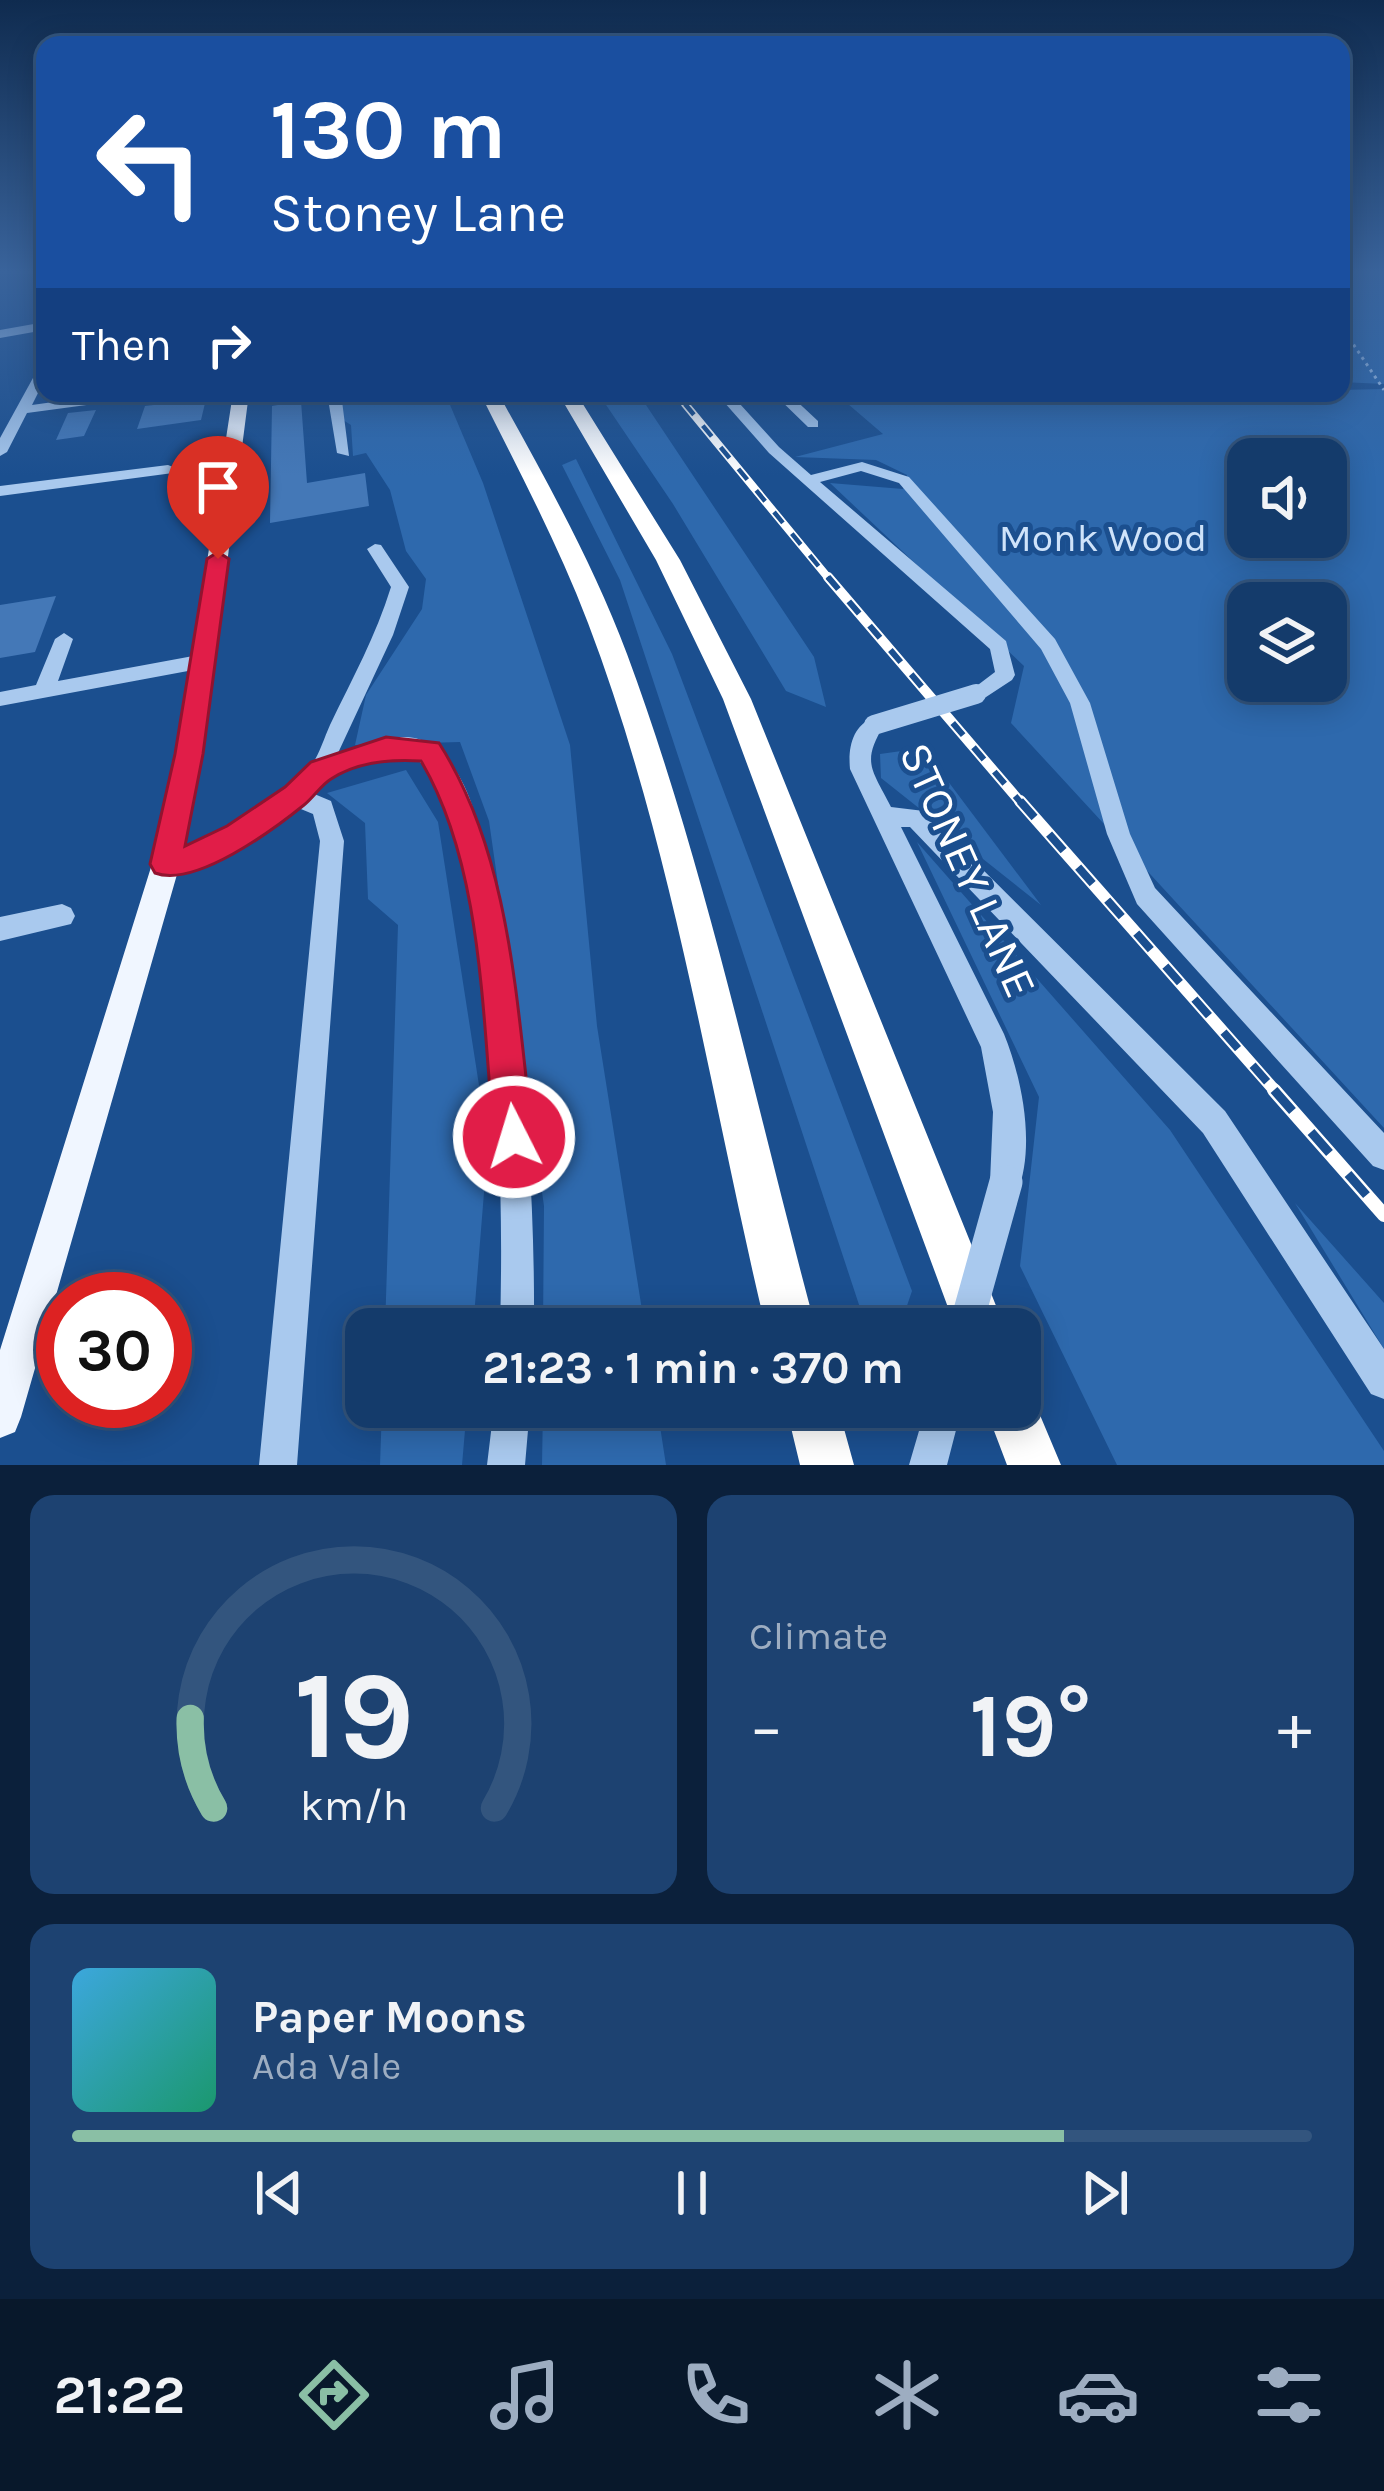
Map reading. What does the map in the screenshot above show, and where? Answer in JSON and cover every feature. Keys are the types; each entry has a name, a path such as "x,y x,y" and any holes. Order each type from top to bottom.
{"highway":[{"path":"494,402 575,565 620,675 659,805 786,1308"},
{"path":"572,402 668,560 737,699 972,1308"},
{"path":"817,1428 827,1465"},
{"path":"1019,1428 1034,1465"}],"main road":[{"path":"0,1417 8,1359 166,864 204,661 239,402"}],"street":[{"path":"0,452 36,387"},
{"path":"22,410 80,402"},
{"path":"336,402 344,453"},
{"name":"STONEY LANE","path":"732,402 774,450 998,646 1005,675 976,694 874,725 860,746 861,769 994,1044 1005,1080 1012,1135 1006,1182 971,1308"},
{"path":"790,402 813,424"},
{"path":"812,479 862,466 904,480 1048,644 1063,664 1077,698 1128,866 1146,896 1384,1155"},
{"path":"0,491 163,475 0,503"},
{"path":"166,864 215,848 295,796 321,770 341,715 387,635 400,587 375,549"},
{"path":"44,691 64,639"},
{"path":"2,704 44,691 204,661"},
{"path":"321,770 386,748 417,747 439,760 452,788 487,910 510,1091 517,1183 517,1308"},
{"path":"278,1465 332,841 323,808 295,796"},
{"path":"885,816 916,818 1214,1122 1384,1381"},
{"path":"0,928 62,916"},
{"path":"506,1465 510,1428"},
{"path":"928,1465 938,1428"}],"path":[{"path":"1351,339 1384,390"},
{"path":"1350,345 1355,345"}],"green space":[{"path":"1350,339 1384,339 1384,384 1350,382"},
{"name":"Monk Wood","path":"1384,389 1384,1128 1011,723 1024,666 830,483 903,489 907,475 876,460 795,457 883,434 846,402 1350,402 1350,390"},
{"path":"341,402 449,402 483,483 570,745 597,1026 642,1308 543,1308 544,1206 489,821 460,742 355,745 366,695 422,609 426,579 406,551 390,490 366,453 353,456 351,425 343,420"},
{"path":"604,402 644,402 814,657 826,707 786,691 673,504"},
{"path":"576,459 672,654 912,1291 906,1308 860,1308 620,580 562,465"},
{"path":"923,748 1041,905 881,778 880,754"},
{"path":"406,770 438,822 488,1143 475,1308 386,1308 398,925 368,899 365,823 327,793"},
{"path":"917,842 1170,1130 1384,1451 1384,1465 1117,1465 1020,1266 1039,1097"},
{"path":"1295,1203 1384,1303 1384,1349"},
{"path":"381,1428 465,1428 462,1465 380,1465"},
{"path":"543,1428 660,1428 666,1465 542,1465"}],"building":[{"path":"205,402 201,420 137,429 145,406"},
{"path":"301,402 307,483 365,473 369,506 270,523 272,406"},
{"path":"96,410 84,436 56,440 68,413"},
{"path":"56,596 35,652 0,658 0,605"}],"railway":[{"path":"683,402 687,407"},
{"path":"685,404 830,580"},
{"path":"828,577 1022,804"},
{"path":"1020,801 1277,1093"},
{"path":"1274,1090 1384,1215"}],"route":[{"path":"218,559 189,754 166,864 200,856 238,835 295,796 321,770 386,748 429,751 439,760 452,788 487,910 514,1137"}]}
